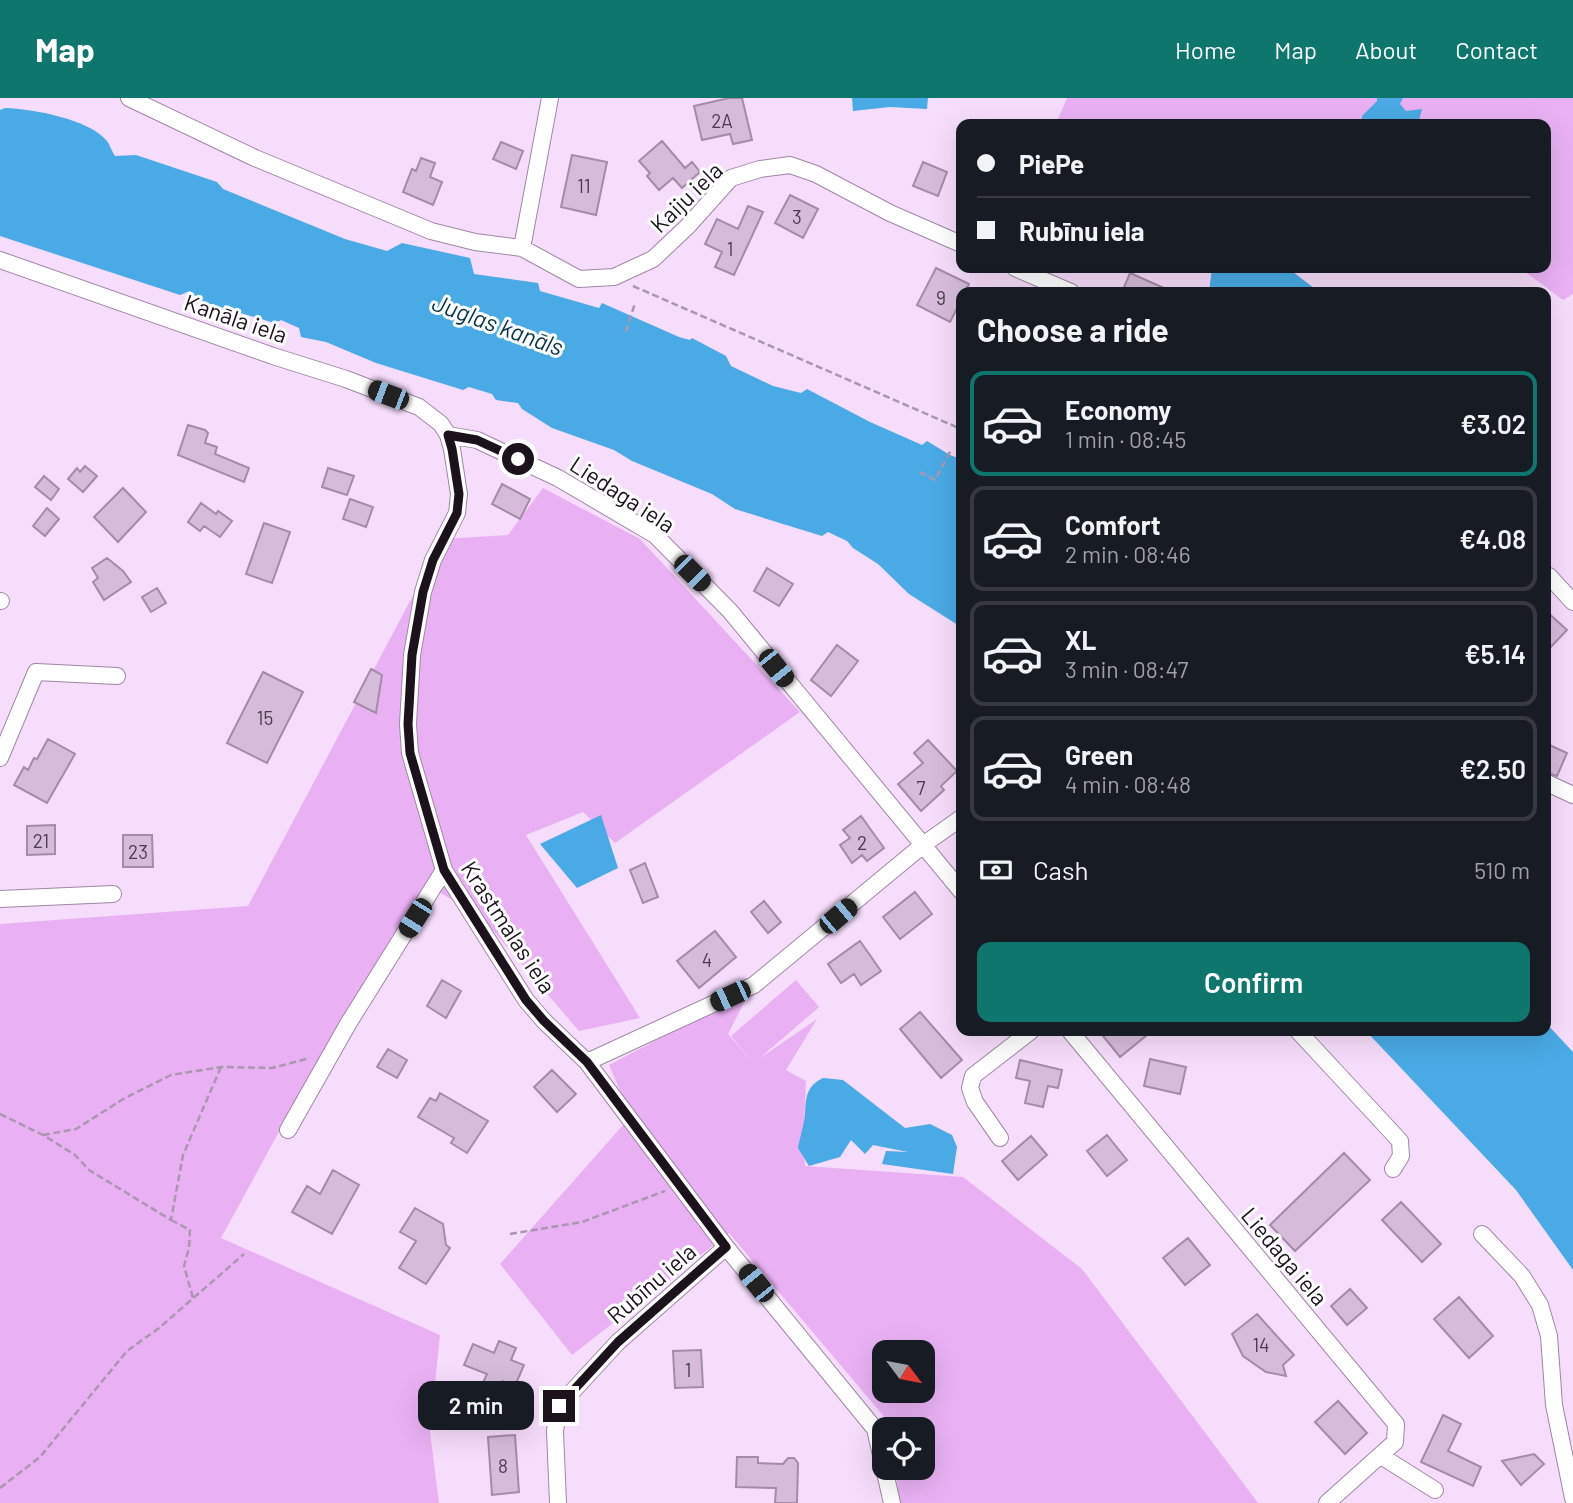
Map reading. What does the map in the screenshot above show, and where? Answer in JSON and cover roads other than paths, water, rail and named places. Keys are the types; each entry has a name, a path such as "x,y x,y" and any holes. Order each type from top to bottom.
{"street":[{"path":"129,98 255,158 431,231 475,242 522,248 550,98"},
{"name":"Kaiju iela","path":"522,248 579,279 614,277 653,259 688,226 731,178 760,169 790,165 816,174 890,213 956,242"},
{"name":"Kanāla iela","path":"0,260 388,395 432,415 448,435"},
{"path":"1027,273 1059,287"},
{"name":"Liedaga iela","path":"448,435 477,440 558,478 655,535 730,611 956,885"},
{"name":"Krastmalas iela","path":"448,435 459,494 457,513 433,560 423,592 412,655 408,724 410,753 444,870 526,1000 587,1062 726,1247 875,1429 892,1503"},
{"path":"1551,578 1573,603"},
{"path":"0,758 36,672 117,676"},
{"path":"1551,785 1573,795"},
{"path":"587,1062 754,985 923,845 956,822"},
{"path":"288,1130 348,1024 444,870"},
{"path":"0,899 113,894"},
{"path":"1000,1138 975,1102 970,1088 973,1076 1025,1036"},
{"name":"Liedaga iela","path":"1074,1036 1396,1424 1395,1442 1327,1503"},
{"path":"1303,1036 1400,1140 1401,1156 1393,1169"},
{"path":"1482,1234 1522,1276 1540,1305 1549,1336 1555,1405 1573,1498"},
{"name":"Rubīnu iela","path":"558,1503 555,1431 559,1406 618,1342 726,1247"},
{"path":"1381,1456 1435,1490"}],"water":[{"path":"852,98 928,98 927,109 890,107 853,111"},
{"path":"1377,98 1403,98 1400,104 1406,111 1422,109 1419,119 1362,119"},
{"name":"Juglas kanāls","path":"0,110 30,110 74,121 99,133 115,156 136,155 217,182 223,189 345,239 387,251 402,243 470,258 474,274 538,283 540,291 599,308 602,303 679,337 690,340 692,338 726,356 731,366 773,386 801,393 807,389 922,445 927,441 956,457 956,624 909,594 878,564 847,541 828,532 822,536 735,509 712,494 632,461 614,450 552,428 522,409 518,403 496,400 492,394 469,387 463,390 376,363 326,342 301,337 299,328 281,320 275,323 213,305 199,300 190,291 180,295 0,236"},
{"path":"1211,273 1294,273 1313,287 1210,287"},
{"path":"601,815 618,868 577,888 540,844"},
{"path":"1551,1028 1573,1052 1573,1270 1516,1190 1371,1036 1551,1036"},
{"path":"823,1078 843,1080 905,1128 930,1124 952,1135 957,1147 953,1174 882,1164 886,1151 908,1152 873,1145 865,1154 851,1140 840,1157 809,1166 798,1148 808,1093 817,1081"}]}
